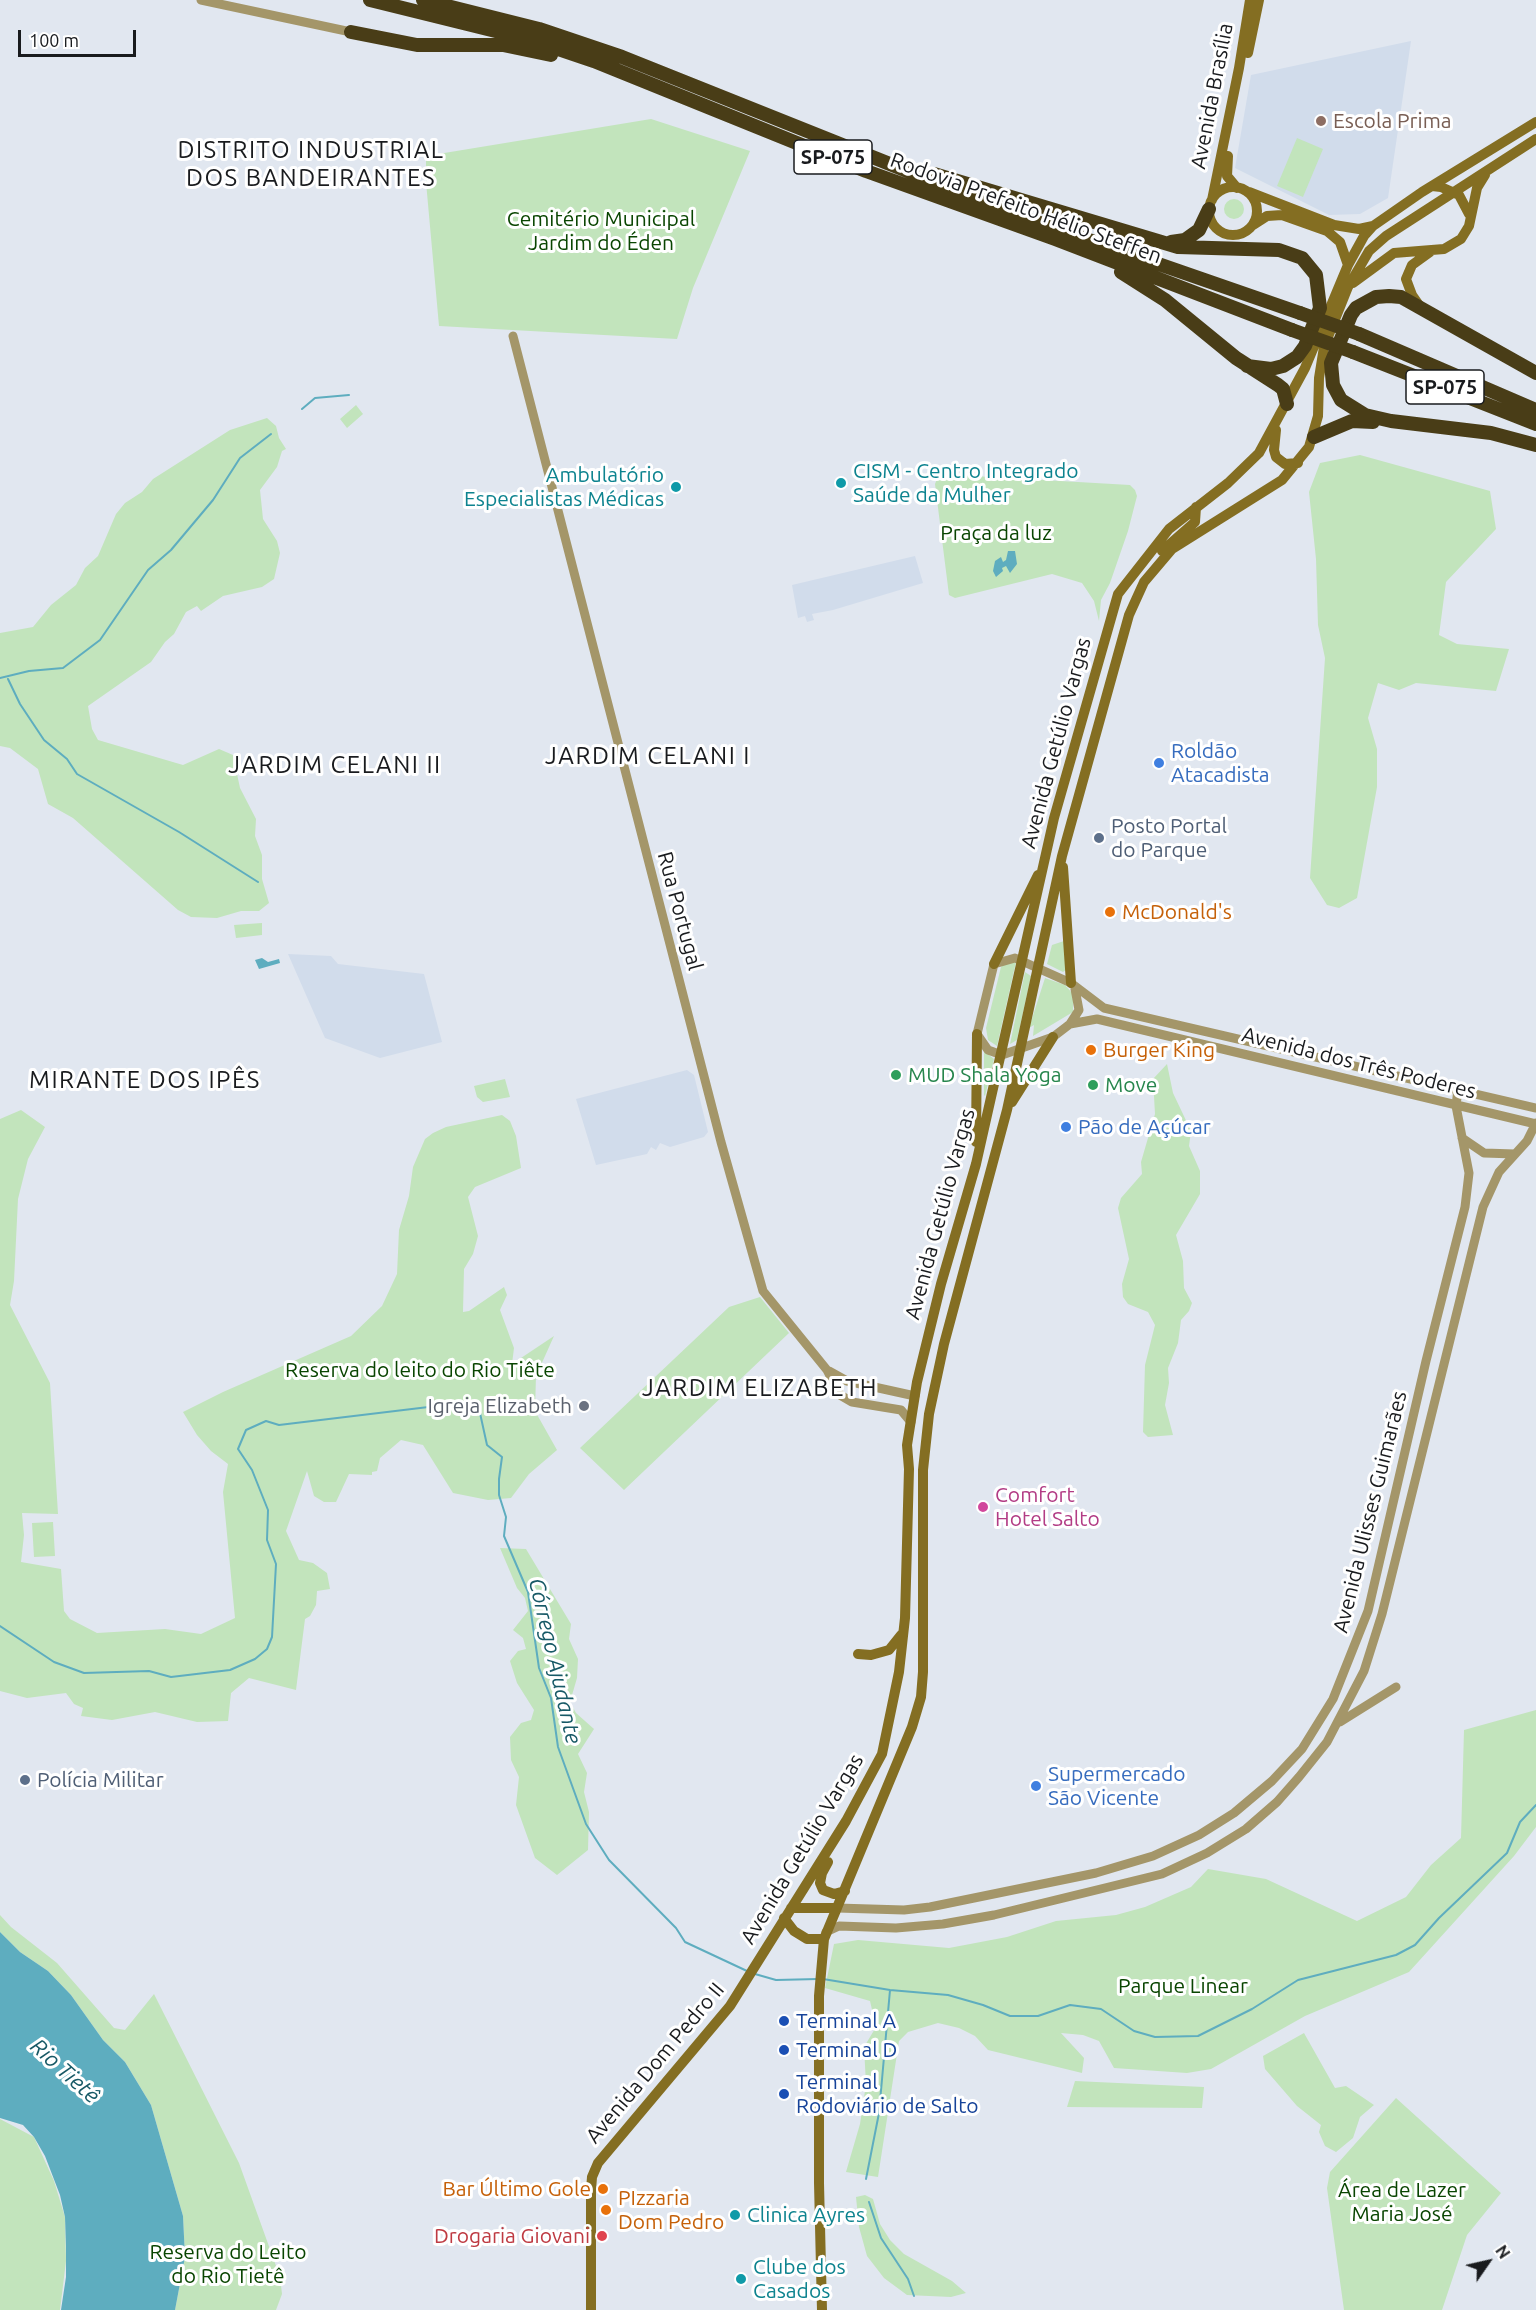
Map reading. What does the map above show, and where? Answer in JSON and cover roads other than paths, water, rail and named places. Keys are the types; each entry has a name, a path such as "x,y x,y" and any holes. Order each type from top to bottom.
{"highway":[{"name":"Rodovia Prefeito Hélio Steffen","path":"370,0 532,40 594,61 866,171 1055,239 1536,424"},
{"name":"Rodovia Prefeito Hélio Steffen","path":"423,0 540,29 622,57 1020,216 1359,334 1536,410"},
{"path":"351,32 417,45 504,45 571,60 594,61"},
{"path":"850,149 1185,248 1279,250 1302,258 1316,274 1320,308 1305,346 1297,357 1283,366 1271,369 1247,366"},
{"path":"1156,241 1178,242 1192,237 1199,230 1211,205"},
{"path":"1055,239 1132,278 1157,294 1247,366 1283,389 1287,404"},
{"path":"1536,373 1401,297 1376,297 1365,302 1351,315 1331,363 1333,385 1346,405 1365,415 1414,424 1491,433 1536,445"},
{"path":"1314,437 1352,421 1414,424"}],"main road":[{"name":"Avenida Brasília","path":"1211,205 1239,68 1250,0"},
{"name":"Avenida Brasília","path":"1241,189 1230,182 1226,169 1258,0"},
{"path":"1348,265 1340,242 1327,231 1282,215 1267,216 1240,234 1225,234 1213,224 1211,205 1227,188 1241,189 1334,225 1359,229 1373,226 1432,186 1536,122"},
{"path":"1314,437 1324,346 1348,287 1364,257 1376,244 1453,191 1536,139"},
{"path":"1348,287 1394,254 1444,249 1461,239 1469,226 1479,182 1495,166"},
{"path":"1432,186 1453,191 1465,204 1470,214"},
{"path":"1241,189 1256,203 1256,218 1253,225"},
{"name":"Avenida Getúlio Vargas","path":"744,1984 846,1821 882,1754 899,1672 904,1629 909,1469 907,1445 915,1396 941,1284 976,1164 1054,818 1118,594 1156,542 1228,483 1259,453 1295,390 1348,265 1360,242 1373,226"},
{"path":"1421,308 1412,296 1406,279 1412,265 1433,250"},
{"path":"1277,424 1274,450 1276,457 1285,464 1298,463"},
{"name":"Avenida Getúlio Vargas","path":"822,2310 819,2183 820,1986 825,1936 912,1728 921,1697 924,1630 923,1470 929,1414 944,1344 1007,1110 1062,856 1121,640 1144,582 1172,549 1282,480 1298,463 1314,437"},
{"path":"1144,582 1148,566 1172,540 1195,522 1196,507"},
{"path":"1062,856 1073,986"},
{"path":"994,964 1044,864"},
{"path":"976,1164 977,1034"},
{"path":"1007,1110 1053,1037"},
{"path":"915,1396 924,1415 923,1470"},
{"path":"909,1469 912,1504 918,1510 923,1509"},
{"path":"858,1654 871,1655 889,1650 904,1629"},
{"path":"844,1891 829,1893 823,1890 820,1883 822,1873 846,1821"},
{"path":"814,1908 824,1919 825,1936 807,1939 794,1931 787,1913 814,1908 837,1908"},
{"name":"Avenida Dom Pedro II","path":"591,2310 591,2190 592,2177 598,2163 715,2027 744,1984"}],"street":[{"path":"201,0 351,32"},
{"name":"Rua Portugal","path":"513,336 721,1142 763,1291 827,1370 840,1395 852,1402 901,1410 911,1422"},
{"path":"1002,1055 988,1050 977,1034 994,964 1011,958 1023,962"},
{"name":"Avenida dos Três Poderes","path":"1023,962 1073,986 1104,1008 1536,1108"},
{"path":"1070,1024 1079,1010 1073,986"},
{"name":"Avenida dos Três Poderes","path":"1002,1055 1053,1037 1070,1024 1097,1019 1456,1106 1536,1123"},
{"name":"Avenida Ulisses Guimarães","path":"837,1908 904,1910 930,1907 1096,1873 1153,1856 1199,1835 1234,1814 1302,1749 1333,1698 1368,1611 1426,1361 1465,1207 1469,1173 1456,1106 1458,1089"},
{"name":"Avenida Ulisses Guimarães","path":"825,1936 839,1926 896,1928 943,1924 994,1915 1162,1874 1208,1853 1245,1829 1277,1802 1299,1777 1323,1748 1364,1671 1382,1614 1483,1207 1499,1172 1527,1141 1536,1123"},
{"path":"1461,1136 1470,1146 1484,1153 1515,1154"},
{"path":"827,1370 847,1381 915,1396"},
{"path":"1338,1723 1396,1687"},
{"path":"1287,1765 1299,1777"}],"water":[{"path":"1008,551 1015,551 1017,564 1010,573 1006,566 1002,568 1003,571 996,577 993,571 995,561 1001,557 1003,562 1006,560"},
{"path":"262,958 268,962 279,959 280,963 259,969 255,960"},
{"name":"Rio Tietê","path":"0,1932 20,1952 48,1971 71,1995 103,2040 125,2062 151,2105 183,2216 185,2257 175,2310 61,2310 66,2277 66,2246 65,2217 60,2195 45,2156 34,2137 23,2125 0,2118"}],"waterway":[{"path":"302,409 315,398 349,395"},
{"path":"0,678 29,671 63,668 100,640 148,570 171,550 213,500 240,458 271,434"},
{"path":"8,679 20,704 44,740 67,759 77,774 179,832 258,882"},
{"name":"Córrego Ajudante","path":"0,1626 54,1662 84,1673 149,1671 171,1677 230,1670 255,1659 267,1649 272,1637 276,1564 267,1540 268,1510 252,1470 238,1449 246,1430 266,1421 279,1425 470,1402 478,1404 487,1445 502,1457 499,1495 506,1517 504,1536 528,1592 539,1668 551,1698 558,1747 586,1824 609,1860 676,1928 685,1942 747,1971"},
{"name":"Córrego Ajudante","path":"823,1979 890,1990 948,1995 1010,2016 1038,2016 1070,2005 1101,2009 1134,2031 1155,2037 1198,2036 1252,2009 1298,1980 1396,1955 1415,1945 1439,1918 1507,1853 1520,1822 1536,1805"},
{"name":"Córrego Ajudante","path":"755,1974 776,1980 818,1979"},
{"path":"866,2179 879,2113 890,1990"},
{"path":"869,2202 881,2238 908,2279 914,2296"}],"place":[{"name":"Escola Prima","path":"1321,121"},
{"name":"CISM - Centro Integrado Saúde da Mulher","path":"841,483"},
{"name":"Ambulatório Especialistas Médicas","path":"676,487"},
{"name":"Roldão Atacadista","path":"1159,763"},
{"name":"Posto Portal do Parque","path":"1099,838"},
{"name":"McDonald's","path":"1110,912"},
{"name":"Burger King","path":"1091,1050"},
{"name":"MUD Shala Yoga","path":"896,1075"},
{"name":"Move","path":"1093,1085"},
{"name":"Pão de Açúcar","path":"1066,1127"},
{"name":"Igreja Elizabeth","path":"584,1406"},
{"name":"Comfort Hotel Salto","path":"983,1507"},
{"name":"Polícia Militar","path":"25,1780"},
{"name":"Supermercado São Vicente","path":"1036,1786"},
{"name":"Terminal A","path":"784,2021"},
{"name":"Terminal D","path":"784,2050"},
{"name":"Terminal Rodoviário de Salto","path":"784,2094"},
{"name":"Bar Último Gole","path":"603,2189"},
{"name":"PIzzaria Dom Pedro","path":"606,2210"},
{"name":"Clinica Ayres","path":"735,2215"},
{"name":"Drogaria Giovani","path":"602,2236"},
{"name":"Clube dos Casados","path":"741,2279"}],"district":[{"name":"DISTRITO INDUSTRIAL DOS BANDEIRANTES","path":"311,164"},
{"name":"JARDIM CELANI I","path":"648,756"},
{"name":"JARDIM CELANI II","path":"335,765"},
{"name":"MIRANTE DOS IPÊS","path":"145,1080"},
{"name":"JARDIM ELIZABETH","path":"760,1388"}],"park label":[{"name":"Cemitério Municipal Jardim do Éden","path":"601,231"},
{"name":"Praça da luz","path":"996,533"},
{"name":"Reserva do leito do Rio Tiête","path":"420,1370"},
{"name":"Parque Linear","path":"1183,1986"},
{"name":"Área de Lazer Maria José","path":"1402,2202"},
{"name":"Reserva do Leito do Rio Tietê","path":"228,2264"}]}
